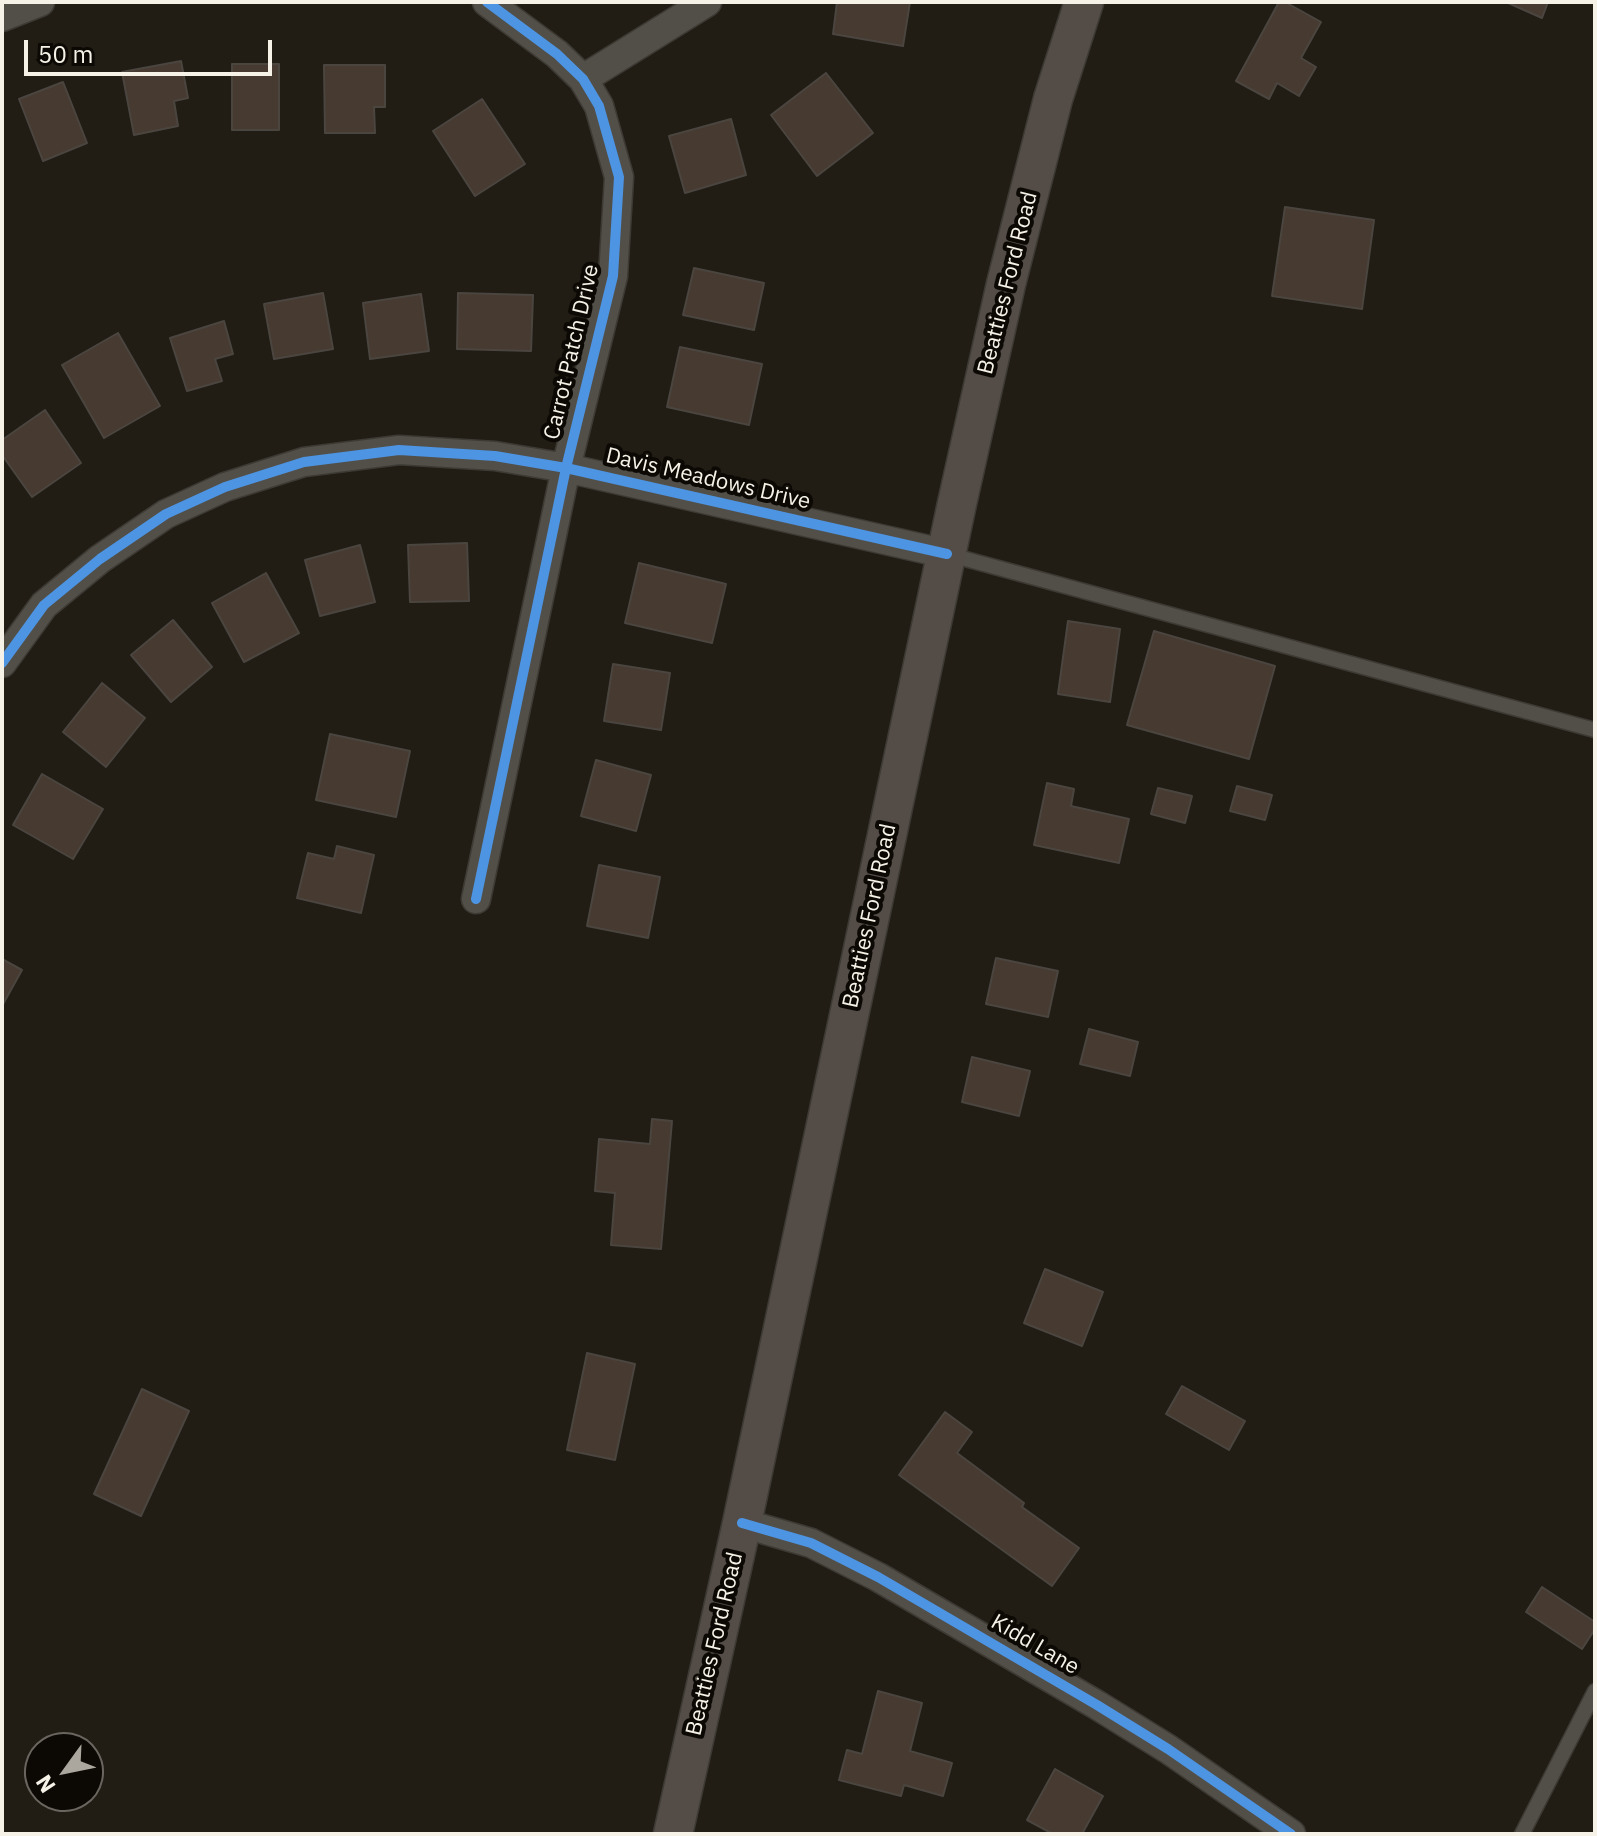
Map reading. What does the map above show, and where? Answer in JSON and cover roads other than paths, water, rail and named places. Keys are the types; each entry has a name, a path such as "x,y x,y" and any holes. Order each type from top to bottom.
{"main road":[{"name":"Beatties Ford Road","path":"673,1834 1006,284 1053,99 1084,2"}],"street":[{"path":"2,17 40,2"},
{"name":"Carrot Patch Drive","path":"476,899 566,468 613,276 619,177 599,106 583,79 557,54 487,2"},
{"path":"583,79 707,2"},
{"name":"Davis Meadows Drive","path":"3,661 44,605 100,559 166,514 225,487 304,462 399,450 495,456 566,468 947,554"},
{"name":"Kidd Lane","path":"742,1523 811,1543 878,1577 1168,1749 1291,1834"}],"lane":[{"path":"947,554 1595,730"},
{"path":"1522,1834 1595,1691"}]}
